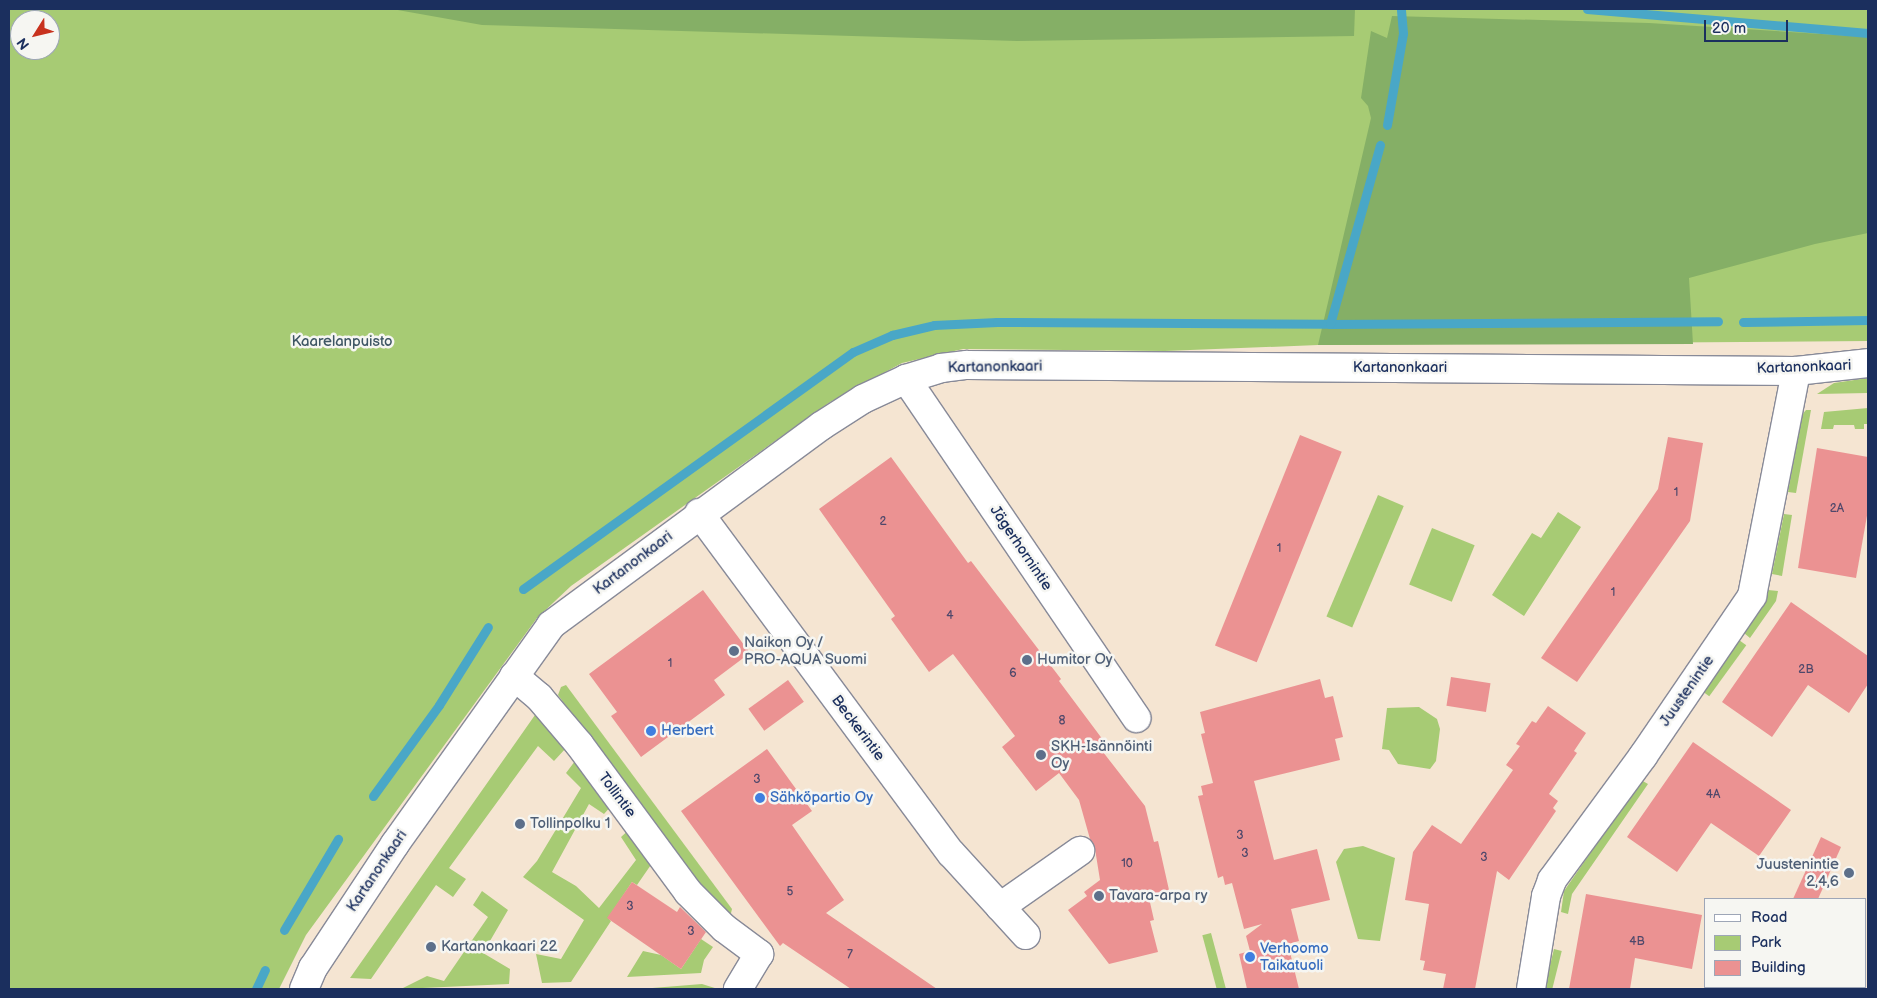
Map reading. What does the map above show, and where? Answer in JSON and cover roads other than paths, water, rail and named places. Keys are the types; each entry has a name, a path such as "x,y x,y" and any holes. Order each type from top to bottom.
{"street":[{"name":"Kartanonkaari","path":"304,989 331,940 551,625 699,514 821,426 863,398 906,379 941,368 1001,365 1120,368 1796,371 1868,363"},
{"name":"Juustenintie","path":"1531,989 1546,896 1552,880 1643,756 1752,596 1796,371"},
{"name":"Jägerhornintie","path":"906,379 1136,718"},
{"name":"Beckerintie","path":"699,514 951,853 1026,935"},
{"name":"Tollintie","path":"514,676 539,697 579,744 688,892 716,919 758,954 738,989"},
{"path":"1000,907 1080,851"}],"waterway":[{"path":"1387,125 1403,33 1401,9"},
{"path":"1587,9 1868,33"},
{"path":"523,589 853,352 892,335 934,325 997,322 1330,324 1380,145"},
{"path":"1743,322 1868,320"},
{"path":"1330,324 1718,321"},
{"path":"373,796 439,705 488,627"},
{"path":"284,930 338,839"},
{"path":"256,989 265,970"}],"place":[{"name":"Naikon Oy / PRO-AQUA Suomi","path":"734,651"},
{"name":"Humitor Oy","path":"1027,660"},
{"name":"Herbert","path":"651,731"},
{"name":"SKH-Isännöinti Oy","path":"1041,755"},
{"name":"Sähköpartio Oy","path":"760,798"},
{"name":"Tollinpolku 1","path":"520,824"},
{"name":"Juustenintie 2,4,6","path":"1849,873"},
{"name":"Tavara-arpa ry","path":"1099,896"},
{"name":"Kartanonkaari 22","path":"431,947"},
{"name":"Verhoomo Taikatuoli","path":"1250,957"}],"park label":[{"name":"Kaarelanpuisto","path":"342,342"}]}
